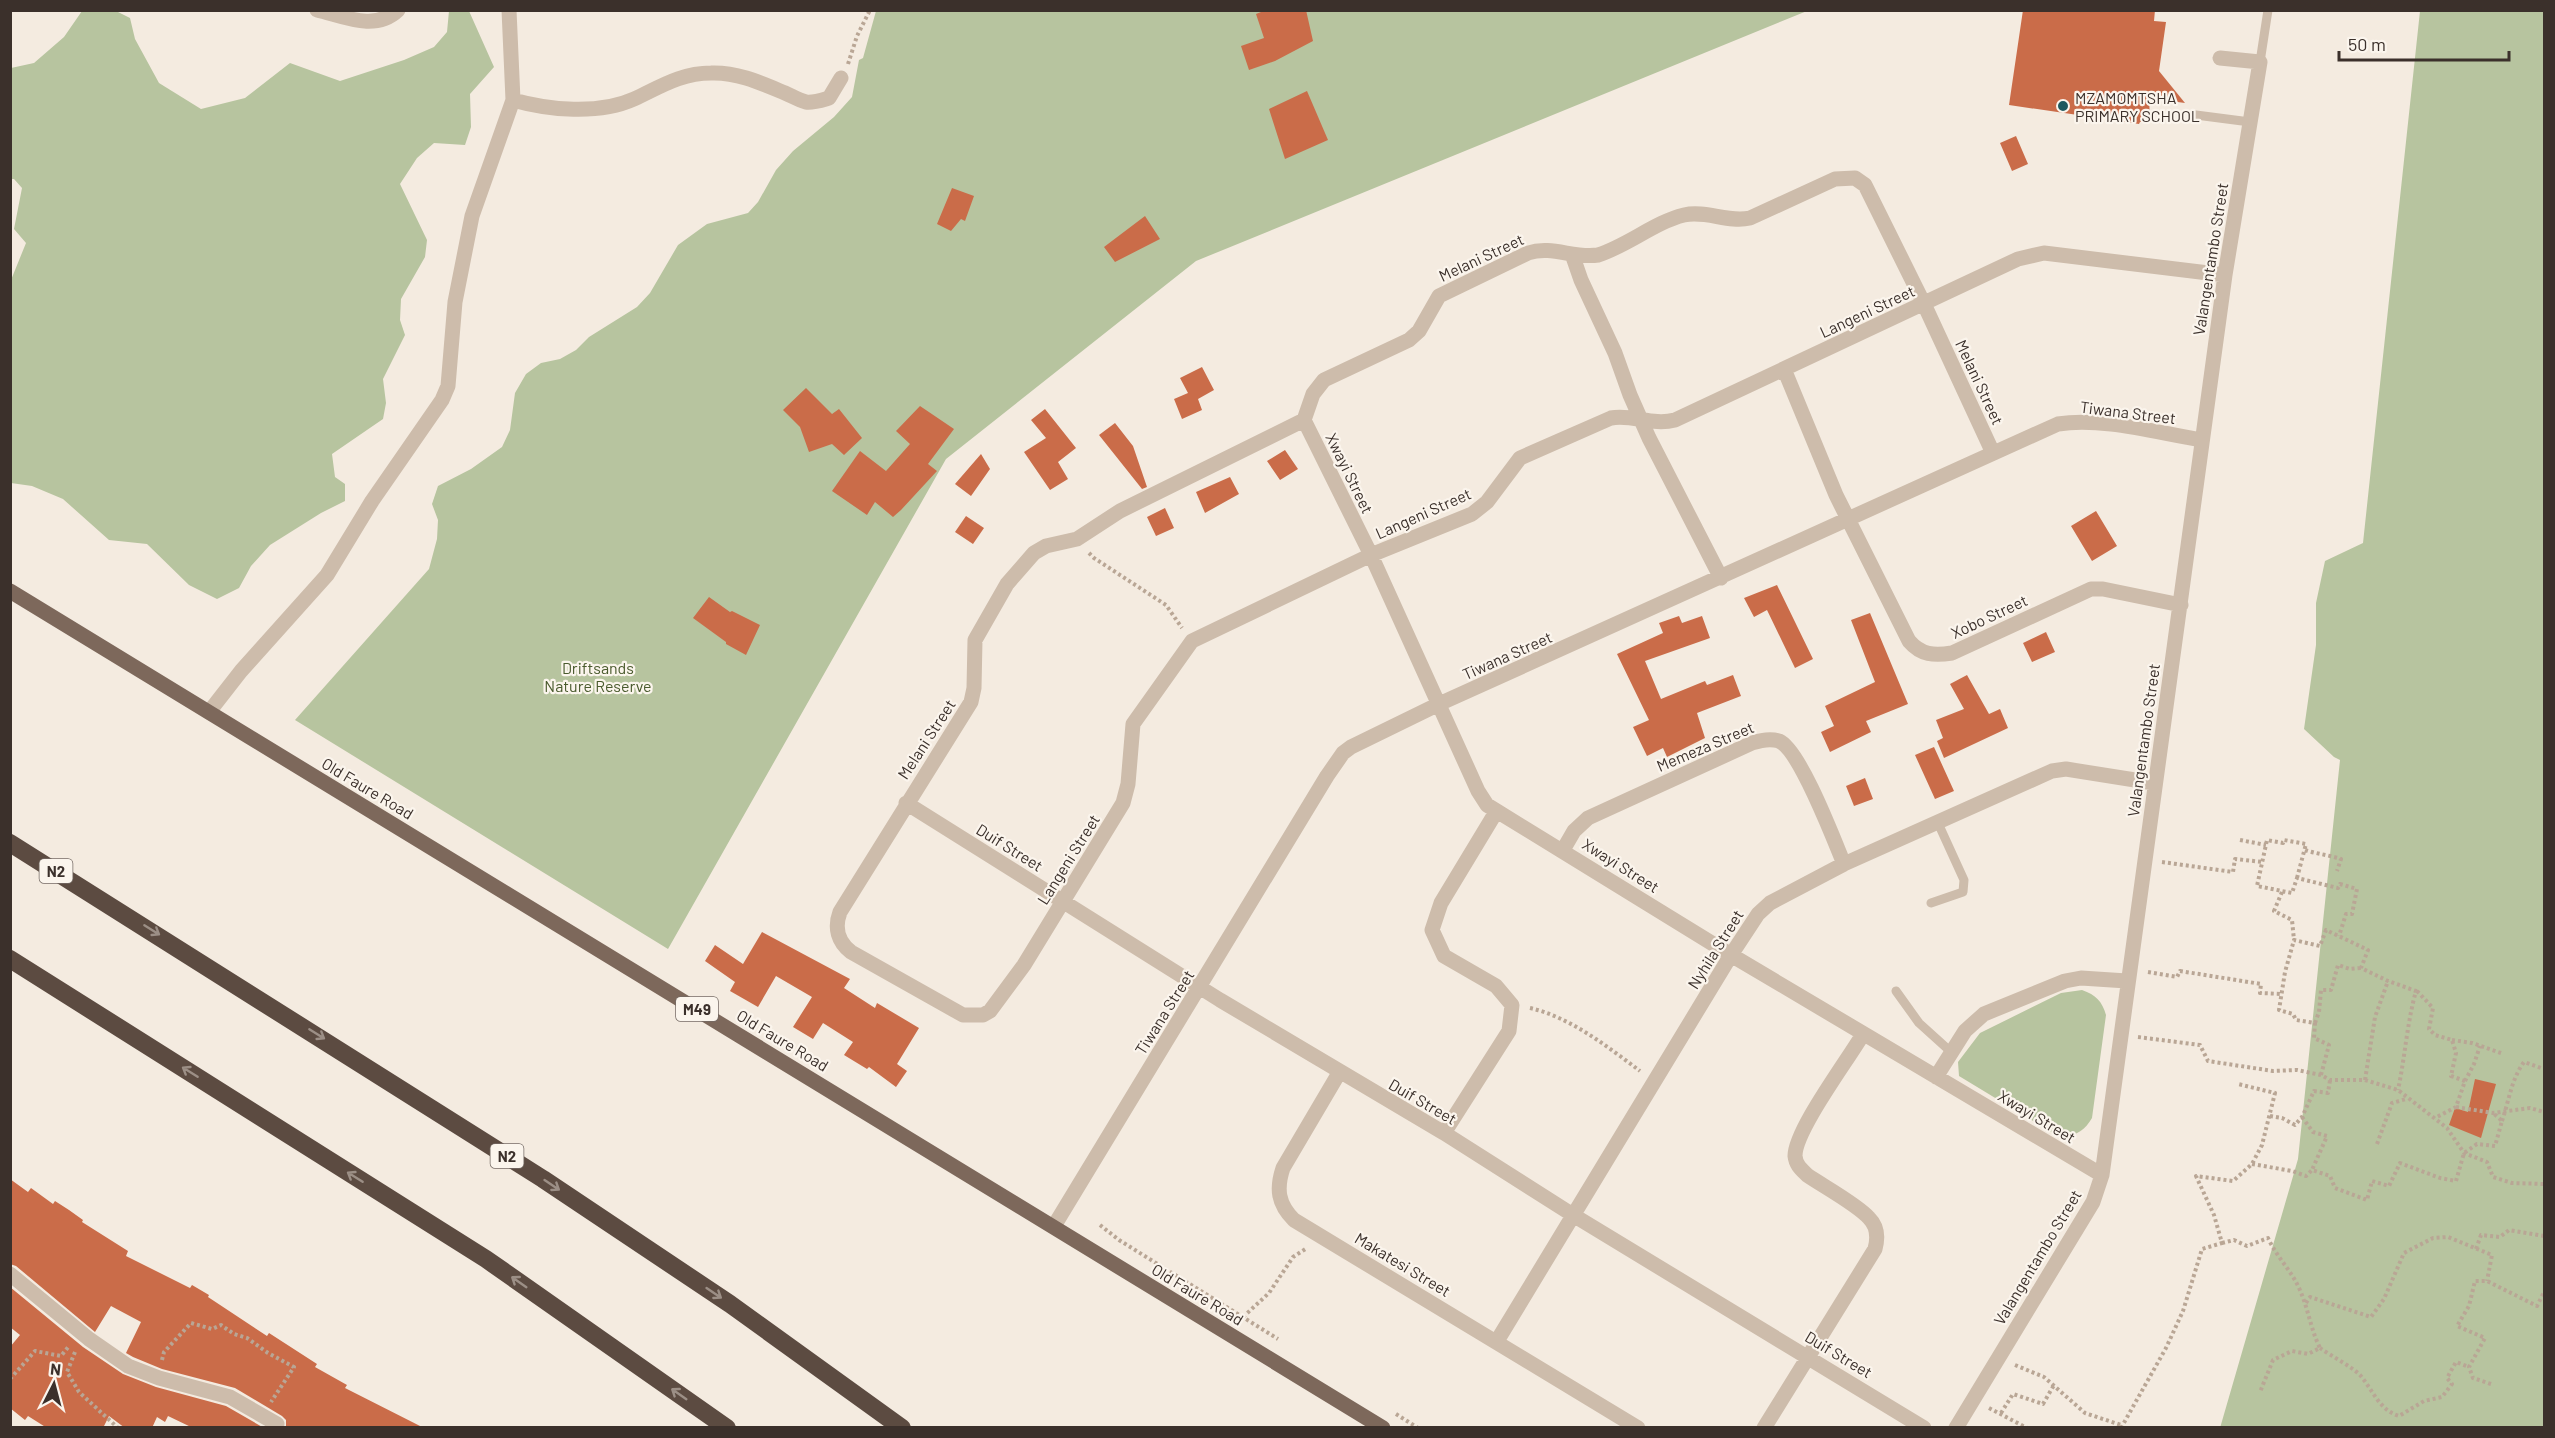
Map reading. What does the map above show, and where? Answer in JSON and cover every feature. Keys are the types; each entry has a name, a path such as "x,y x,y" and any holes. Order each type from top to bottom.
{"highway":[{"name":"N2","path":"10,843 543,1179 730,1304 902,1428"},
{"path":"10,958 486,1259 727,1428"}],"main road":[{"name":"Old Faure Road","path":"10,591 1383,1428"}],"street":[{"path":"317,10 370,22 382,20 398,10"},
{"path":"209,712 241,671 327,575 372,501 442,400 448,386 455,302 472,216 513,100 509,10"},
{"path":"2220,58 2260,62"},
{"name":"Valangentambo Street","path":"1956,1428 2093,1202 2102,1175 2202,440 2260,62"},
{"path":"513,100 554,109 599,107 632,100 665,82 691,74 711,73 748,79 808,102 829,98 841,78"},
{"name":"Melani Street","path":"838,933 840,912 971,702 974,688 975,640 1007,584 1021,566 1040,548 1077,538 1120,511 1304,420 1313,394 1320,384 1409,340 1419,331 1434,302 1445,292 1536,250 1590,256 1607,252 1681,216 1697,213 1738,219 1750,218 1835,179 1855,178 1864,185 1924,304 1993,453"},
{"path":"1572,254 1642,420 1721,578"},
{"name":"Langeni Street","path":"838,933 851,952 963,1015 983,1015 997,1004 1123,803 1128,783 1131,730 1135,719 1192,641 1371,555 1480,509 1523,456 1611,418 1623,416 1658,423 1675,420 2024,257 2037,254 2226,275"},
{"name":"Xobo Street","path":"1784,369 1836,495 1909,641 1916,649 1928,654 1952,653 2091,589 2103,589 2181,604"},
{"name":"Xwayi Street","path":"1304,420 1371,555 1478,791 1487,805 1731,955 2102,1175"},
{"name":"Tiwana Street","path":"1054,1226 1343,753 1439,704 2058,424 2074,422 2202,440"},
{"name":"Memeza Street","path":"1563,850 1574,831 1588,818 1752,743 1770,740 1780,742 1797,759 1844,864"},
{"name":"Nyhila Street","path":"1497,1341 1731,955 1765,905 1844,864 2042,774 2058,769 2154,783"},
{"name":"Duif Street","path":"906,803 1339,1073 1444,1133 1573,1215 1924,1428"},
{"path":"1444,1133 1509,1031 1512,1005 1496,986 1444,956 1432,930 1441,903 1496,812"},
{"path":"1935,1077 1950,1051 1973,1022 1984,1014 2065,981 2128,975"},
{"path":"1764,1428 1875,1249 1877,1231 1870,1218 1807,1175 1798,1167 1795,1157 1801,1133 1863,1034"},
{"name":"Makatesi Street","path":"1339,1073 1283,1168 1278,1182 1278,1195 1284,1211 1294,1220 1638,1428"},
{"path":"10,1274 85,1335 128,1366 159,1378 230,1397 277,1424"}],"lane":[{"path":"2260,62 2268,10"},
{"path":"2196,115 2250,122"},
{"path":"1931,903 1963,892 1965,888 1964,880 1938,823"},
{"path":"1896,992 1916,1019 1950,1051"}],"path":[{"path":"841,78 870,10"},
{"path":"1077,538 1094,558 1166,605 1192,641"},
{"path":"2240,840 2266,845"},
{"path":"2267,840 2306,844 2292,893 2257,886 2266,845 2267,840"},
{"path":"2305,850 2341,859 2337,871"},
{"path":"2144,860 2233,872 2235,859 2263,862"},
{"path":"2297,878 2338,888 2340,884 2357,889 2352,914 2346,914 2338,936"},
{"path":"2282,892 2274,912 2292,920 2294,940 2279,1010 2293,1014 2296,1020 2315,1023"},
{"path":"2294,940 2320,946 2326,930 2368,950 2361,968"},
{"path":"2321,1075 2329,1045 2314,1038 2315,1023 2319,1012 2321,990 2331,990 2338,965 2350,969 2361,968 2416,991 2433,1008 2428,1029 2435,1035 2501,1053"},
{"path":"2128,975 2177,977 2180,971 2210,974 2261,984 2260,993 2282,994"},
{"path":"2365,1080 2374,1017 2388,981"},
{"path":"2398,1090 2409,1014 2416,991"},
{"path":"1512,1005 1542,1011 1580,1030 1654,1081"},
{"path":"2120,1036 2200,1044 2208,1061 2273,1071 2297,1070 2321,1075 2330,1080 2365,1080 2398,1090 2447,1128 2464,1153 2487,1162 2493,1177 2512,1183 2544,1185"},
{"path":"2452,1040 2456,1053 2451,1076 2465,1081"},
{"path":"2456,1107 2480,1046"},
{"path":"2312,1170 2330,1176 2335,1188 2367,1200 2372,1181 2390,1186 2400,1163 2440,1178 2456,1181 2464,1153 2477,1144 2495,1146 2509,1105 2510,1094 2524,1062 2544,1069"},
{"path":"2270,1116 2282,1118 2295,1125 2302,1117 2314,1091 2328,1093 2330,1080"},
{"path":"2222,1243 2214,1215 2196,1176 2234,1181 2253,1164 2262,1145 2275,1094 2238,1084"},
{"path":"2377,1144 2384,1131 2392,1103 2407,1099"},
{"path":"2435,1118 2456,1107 2493,1113 2530,1108 2544,1112"},
{"path":"2493,1113 2502,1121"},
{"path":"2253,1164 2306,1176 2312,1170 2327,1136 2313,1132 2302,1117"},
{"path":"1100,1225 1119,1240 1243,1317 1269,1293 1293,1257 1324,1238"},
{"path":"2476,1249 2481,1235 2500,1236 2509,1230 2544,1236"},
{"path":"2306,1303 2310,1297 2371,1317 2384,1299 2404,1253 2433,1238 2448,1237 2492,1255 2487,1281"},
{"path":"1998,1358 2044,1377 2085,1413 2121,1426 2166,1348 2179,1320 2202,1248 2234,1240 2247,1246 2268,1238 2275,1252 2288,1266 2306,1303 2312,1332 2320,1348 2359,1374 2379,1402 2392,1413 2400,1416 2424,1401 2442,1397 2452,1384 2447,1378 2456,1362 2469,1367"},
{"path":"2491,1384 2473,1378 2469,1367 2485,1338 2457,1326 2469,1306 2475,1281 2487,1281 2537,1306 2544,1292"},
{"path":"159,1378 164,1352 191,1323 212,1329 221,1325 294,1367 262,1416"},
{"path":"10,1378 35,1351 61,1356 85,1335"},
{"path":"85,1335 76,1349 67,1372 79,1392 118,1428"},
{"path":"2260,1392 2273,1360 2292,1351 2308,1354 2320,1348"},
{"path":"2001,1413 2013,1394 2043,1404 2054,1385"},
{"path":"1973,1398 2027,1428"}],"green space":[{"path":"82,11 116,11 130,18 135,39 159,83 201,109 245,98 290,63 340,81 404,60 434,47 447,32 449,11 469,11 494,67 470,94 471,127 465,145 434,143 417,158 400,184 427,240 425,257 401,299 400,320 405,335 383,379 386,403 383,419 332,454 335,477 345,484 345,501 270,545 251,566 239,588 217,599 189,585 147,544 109,540 63,499 32,486 11,483 11,280 26,243 14,229 22,188 14,179 11,179 11,68 34,63 64,37"},
{"name":"Driftsands Nature Reserve","path":"876,11 1807,11 1196,261 946,459 668,949 295,720 429,569 437,539 438,520 432,504 438,486 471,469 502,447 510,430 515,393 526,374 541,363 560,359 576,350 589,337 637,307 650,293 678,245 707,224 748,213 758,202 776,170 793,151 834,117 852,97 859,60 863,58"},
{"path":"2420,11 2544,11 2544,1427 2220,1428 2298,1159 2340,760 2304,729 2316,645 2316,603 2325,561 2363,543"},
{"path":"2082,990 2098,999 2106,1015 2092,1118 2082,1130 2068,1136 2056,1135 1959,1076 1958,1062 1980,1033 2061,993"}],"building":[{"path":"1266,10 1306,10 1313,41 1275,61 1249,70 1241,46 1264,38 1256,14"},
{"path":"2023,10 2155,10 2154,21 2166,22 2159,71 2185,103 2149,98 2150,120 2139,124 2009,105"},
{"path":"1307,91 1328,140 1285,159 1269,109"},
{"path":"2016,136 2028,164 2012,171 2000,143"},
{"path":"952,188 974,196 965,221 961,219 951,231 937,224"},
{"path":"1145,216 1160,239 1115,262 1104,247"},
{"path":"1202,367 1214,390 1198,399 1202,410 1182,419 1174,399 1188,393 1180,378"},
{"path":"806,388 832,414 839,409 862,438 844,455 832,444 809,452 800,427 783,410"},
{"path":"920,406 954,429 928,464 937,471 901,510 893,517 875,502 867,515 832,491 860,451 886,471 910,444 896,431"},
{"path":"1045,409 1076,448 1058,462 1068,479 1050,490 1024,452 1046,438 1031,420"},
{"path":"1115,423 1133,446 1147,487 1142,489 1099,435"},
{"path":"1285,450 1298,469 1280,480 1267,461"},
{"path":"981,454 990,469 971,496 955,484"},
{"path":"1230,477 1239,494 1205,513 1196,492"},
{"path":"1165,508 1174,528 1156,536 1147,517"},
{"path":"2096,511 2117,546 2092,561 2071,526"},
{"path":"966,516 984,528 973,544 955,532"},
{"path":"1777,585 1813,659 1795,668 1767,610 1754,617 1744,598"},
{"path":"709,597 730,612 760,625 746,655 726,644 693,618"},
{"path":"1870,613 1908,704 1866,721 1871,732 1830,752 1821,732 1834,726 1825,706 1875,682 1851,620"},
{"path":"1679,616 1682,623 1702,616 1710,638 1645,661 1661,699 1705,681 1707,685 1733,675 1741,696 1697,713 1705,738 1667,757 1663,748 1647,756 1633,727 1649,720 1617,654 1663,633 1659,623"},
{"path":"2046,632 2055,652 2032,662 2023,643"},
{"path":"1967,675 1989,714 2000,709 2008,728 1944,758 1937,741 1943,738 1936,720 1964,709 1950,684"},
{"path":"1934,747 1954,791 1935,799 1915,755"},
{"path":"1865,778 1873,799 1854,806 1846,786"},
{"path":"762,932 850,979 844,988 875,1008 877,1003 919,1028 897,1064 907,1071 896,1087 869,1067 867,1069 844,1055 853,1042 823,1023 813,1039 793,1027 812,997 776,976 758,1007 730,991 735,982 705,961 715,945 743,964"},
{"path":"2475,1079 2496,1084 2481,1138 2449,1125 2455,1108 2468,1112"},
{"path":"10,1179 28,1192 31,1188 53,1204 55,1201 69,1210 83,1220 82,1222 128,1251 126,1256 190,1288 192,1285 209,1295 208,1297 267,1336 269,1333 317,1364 315,1367 347,1385 345,1388 424,1428 286,1428 286,1420 282,1416 235,1388 162,1369 126,1353 141,1322 111,1306 95,1332 16,1266 10,1264"},
{"path":"10,1287 83,1347 123,1374 156,1387 226,1406 264,1428 193,1428 168,1416 165,1422 157,1417 152,1428 125,1428 109,1416 103,1428 47,1428 28,1416 25,1420 10,1408 10,1347 20,1335 10,1327"}],"place":[{"name":"MZAMOMTSHA PRIMARY SCHOOL","path":"2063,106"}]}
